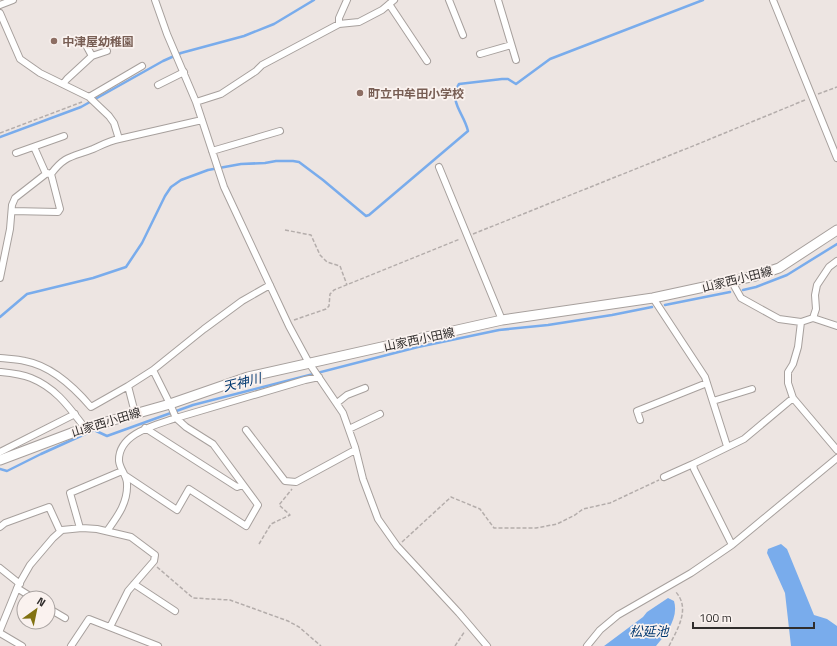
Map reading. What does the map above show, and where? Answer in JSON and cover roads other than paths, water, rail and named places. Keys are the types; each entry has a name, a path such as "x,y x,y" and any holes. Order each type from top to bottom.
{"main road":[{"name":"山家西小田線","path":"0,460 85,428 170,404 248,377 502,320 653,298 755,276 779,268 837,230"}],"street":[{"path":"0,5 13,0"},
{"path":"154,0 196,102 224,187 289,326 309,363 343,413 363,479 378,519 397,546 487,646"},
{"path":"339,24 339,18 347,0"},
{"path":"448,0 463,35"},
{"path":"498,0 516,60"},
{"path":"773,0 837,158"},
{"path":"196,102 221,94 256,71 262,65 339,24 359,22 382,10 391,2 427,61"},
{"path":"0,13 20,59 40,73 89,97 114,123 119,139"},
{"path":"86,45 92,56"},
{"path":"480,54 511,45"},
{"path":"63,84 92,56 107,51"},
{"path":"89,97 142,66"},
{"path":"158,85 184,72"},
{"path":"1,274 10,229 12,205 15,198 70,156 92,149 107,142 202,120"},
{"path":"212,151 280,131"},
{"path":"16,153 64,136"},
{"path":"12,211 58,212 60,209 48,174 34,147"},
{"path":"439,167 502,320"},
{"path":"812,318 816,309 815,295 817,284 829,267 837,261"},
{"path":"732,282 741,298 779,319 801,322 812,318 837,326"},
{"path":"0,358 25,361 40,366 77,391 92,407 153,370 204,329 236,306 270,285"},
{"path":"653,298 705,377 727,446"},
{"path":"801,322 798,348 793,364 788,372 788,383 793,398 837,450"},
{"path":"124,473 177,510 189,490 246,526 258,505 213,444 186,427 176,418 153,370"},
{"path":"0,372 30,378 46,387 63,400 85,428"},
{"path":"107,531 125,504 128,484 119,461 122,448 133,435 145,428 176,418 319,377"},
{"path":"640,420 637,411 707,383"},
{"path":"128,386 135,413"},
{"path":"337,403 347,395 365,388"},
{"path":"713,401 752,389"},
{"path":"664,477 744,439 793,398"},
{"path":"0,452 75,414"},
{"path":"349,429 380,414"},
{"path":"145,428 237,487 243,485"},
{"path":"246,430 285,481 296,482 355,450"},
{"path":"587,646 600,630 618,615 691,572 732,545 837,458"},
{"path":"693,464 694,469 732,545"},
{"path":"80,528 70,493 124,473"},
{"path":"0,527 5,523 49,507 60,531"},
{"path":"0,630 30,565 60,531 80,528 107,531 131,538 155,555 152,564 128,591 110,627"},
{"path":"0,568 24,590"},
{"path":"134,584 175,611"},
{"path":"56,613 65,618"},
{"path":"71,646 89,619 158,646"},
{"path":"0,633 22,646"}],"water":[{"path":"781,544 787,549 814,615 827,619 837,626 837,646 791,646 785,593 767,553 768,549"},
{"name":"松延池","path":"668,598 674,601 675,614 671,625 656,646 604,646 643,617 647,612"}],"waterway":[{"path":"0,137 81,107 163,61 181,53 244,36 274,24 314,0"},
{"path":"0,317 27,294 93,278 126,267 142,243 171,187 181,180 208,170 241,164 276,161 299,162 366,216 369,215 468,131 456,102 455,96 459,84 502,79 508,79 516,84 550,59 703,0"},
{"path":"743,290 756,287 787,275 837,244"},
{"path":"665,305 730,292"},
{"name":"天神川","path":"0,469 7,471 94,430 107,436 193,405 418,347 499,330 548,325 652,307"}],"place":[{"name":"中津屋幼稚園","path":"54,41"},
{"name":"町立中牟田小学校","path":"360,93"}]}
